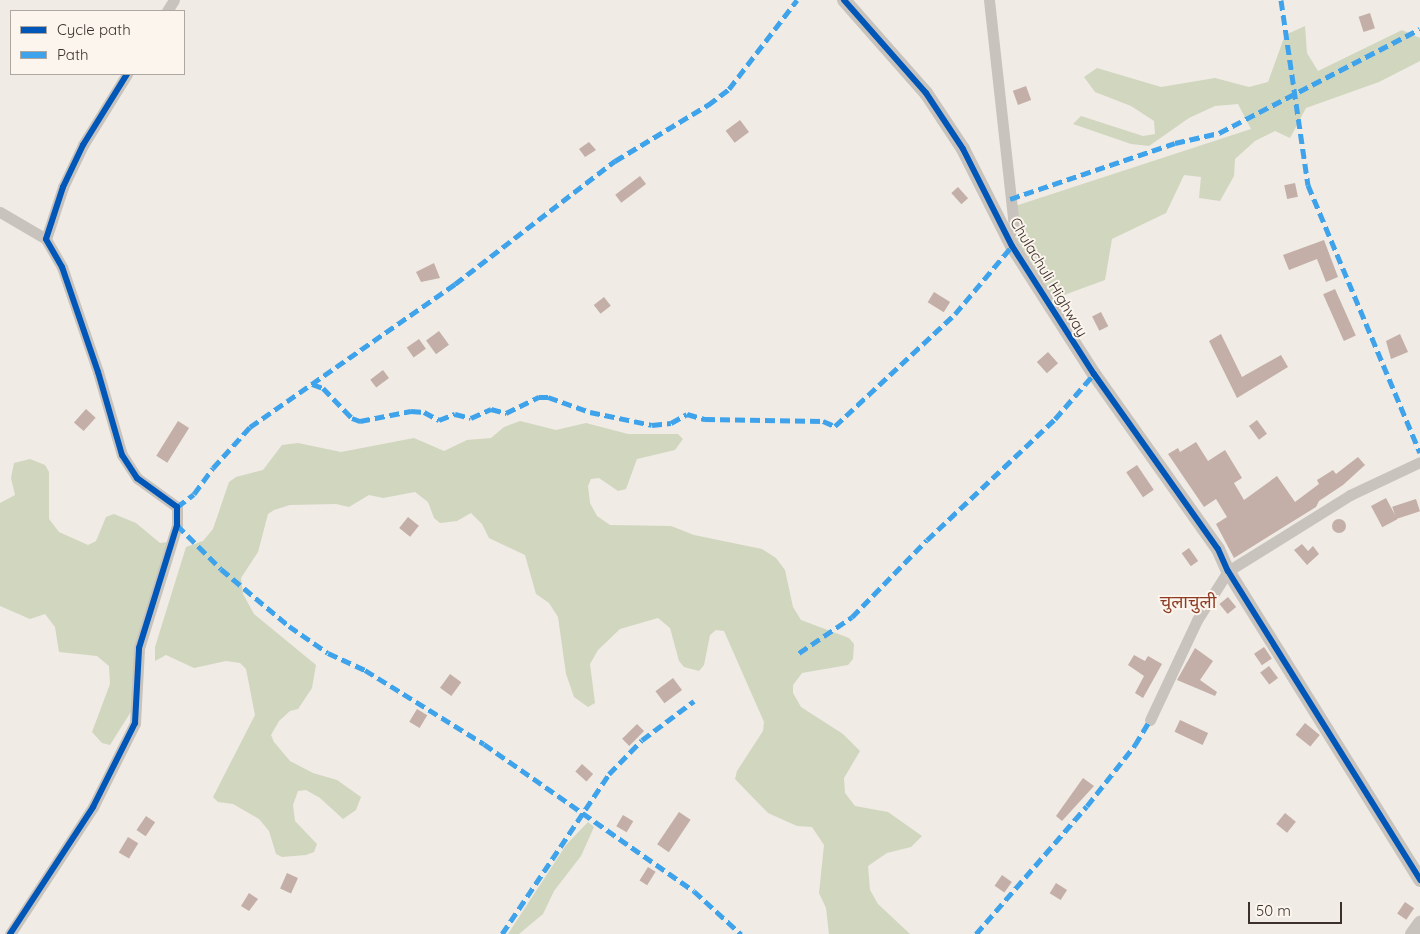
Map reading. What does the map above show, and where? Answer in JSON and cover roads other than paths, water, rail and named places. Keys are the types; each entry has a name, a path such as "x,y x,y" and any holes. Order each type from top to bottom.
{"street":[{"name":"Chulachuli Highway","path":"844,0 926,94 963,149 1008,237 1094,374 1218,549 1228,571 1420,880"},
{"path":"989,0 1014,226 1008,237"},
{"path":"46,239 63,187 83,146 126,75"},
{"path":"0,212 46,239 62,267 98,372 122,455 137,478 176,507 178,514 139,648 135,724 93,806 10,934"},
{"path":"1150,720 1197,620 1228,571 1350,495 1420,462"},
{"path":"1412,934 1420,923"}],"district":[{"name":"चुलाचुली","path":"1188,602"}]}
